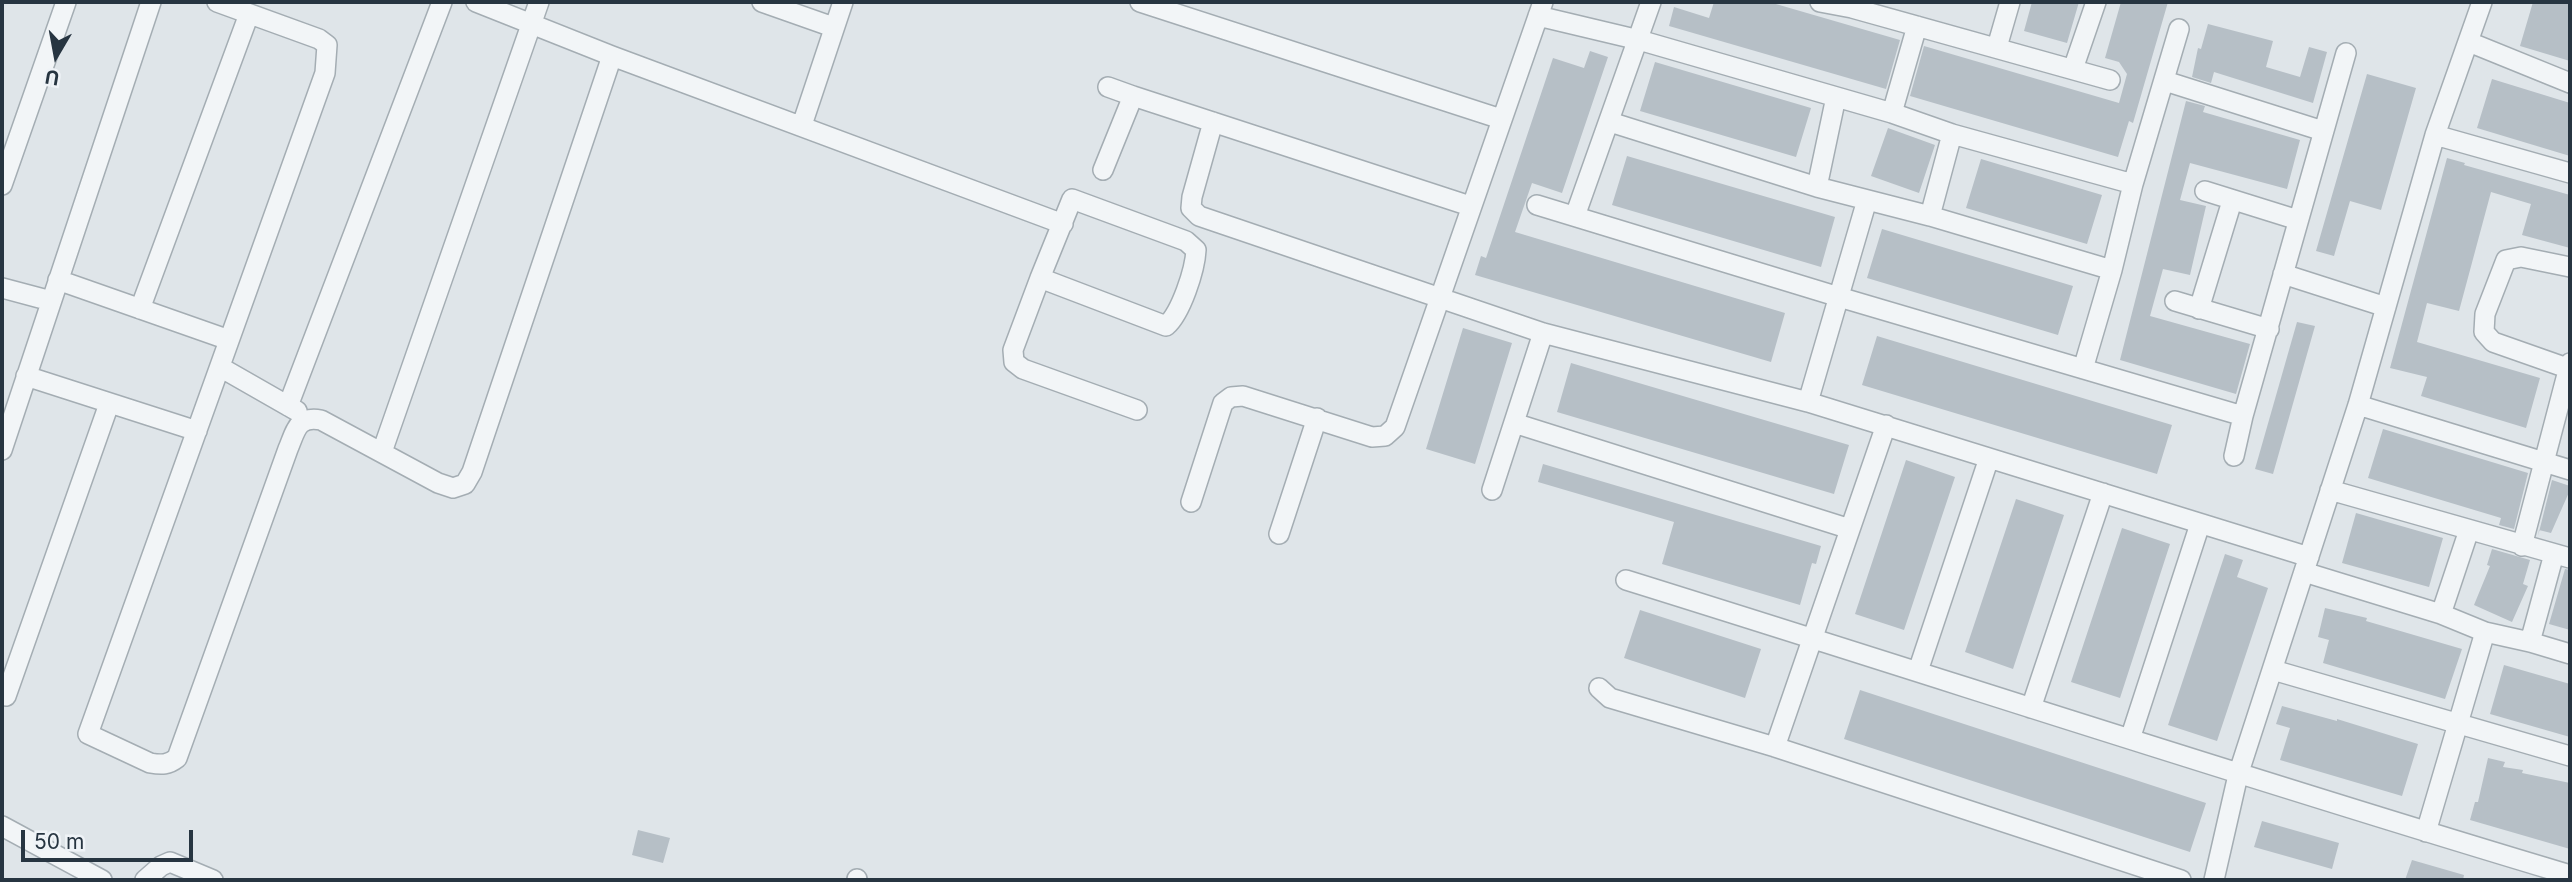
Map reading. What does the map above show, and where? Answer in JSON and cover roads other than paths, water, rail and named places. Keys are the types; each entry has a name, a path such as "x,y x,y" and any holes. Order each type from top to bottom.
{"street":[{"path":"2,185 66,2"},
{"path":"2,450 151,2"},
{"path":"217,2 319,39 327,45 325,73 88,734 150,763 170,764 177,758 288,449 297,427 302,421 311,418"},
{"path":"288,406 442,2"},
{"path":"476,2 612,56 1063,224"},
{"path":"382,453 539,2"},
{"path":"762,2 833,27"},
{"path":"802,125 843,2"},
{"path":"1140,2 1501,119"},
{"path":"1574,216 1651,2"},
{"path":"1820,2 1853,5 1917,26 2110,80"},
{"path":"1997,47 2010,2"},
{"path":"2073,69 2096,2"},
{"path":"2214,880 2238,775 2358,405 2435,135 2482,2"},
{"path":"1191,502 1223,403 1231,397 1243,396 1372,437 1385,436 1395,428 1540,9 1892,113 1952,134 2133,184"},
{"path":"140,309 248,14"},
{"path":"1892,113 1917,26"},
{"path":"2083,369 2112,270 2133,184 2179,29"},
{"path":"2469,42 2570,83"},
{"path":"2234,456 2346,53"},
{"path":"220,367 288,406 321,420 438,483 453,488 466,484 612,56"},
{"path":"2165,81 2323,131"},
{"path":"1108,87 1470,206"},
{"path":"1103,170 1133,96"},
{"path":"1817,187 1836,97"},
{"path":"1213,122 1192,197 1191,208 1199,216 1543,333 1808,402 2103,493 2200,524 2484,632 2570,654"},
{"path":"1610,122 1817,187 1930,216 2112,270"},
{"path":"1930,216 1952,134"},
{"path":"2435,135 2570,173"},
{"path":"2205,191 2298,220"},
{"path":"1040,278 1166,326 1174,319 1195,263 1196,250 1185,241 1072,199 1040,278 1013,350 1014,362 1023,369 1137,410"},
{"path":"1808,402 1867,200"},
{"path":"2199,309 2232,201"},
{"path":"1537,205 2243,416"},
{"path":"2522,546 2570,367 2493,342 2484,332 2485,314 2506,260 2521,257 2570,267"},
{"path":"2283,274 2386,306"},
{"path":"58,281 229,340"},
{"path":"2,288 51,301"},
{"path":"2175,300 2269,329"},
{"path":"1492,490 1543,333"},
{"path":"26,376 197,430"},
{"path":"2,694 6,696 109,404"},
{"path":"2358,405 2570,470"},
{"path":"1279,534 1317,418"},
{"path":"1514,423 1850,529"},
{"path":"1775,747 1886,425"},
{"path":"1918,671 1989,458"},
{"path":"2330,490 2562,556 2530,642"},
{"path":"2031,708 2103,493"},
{"path":"2130,739 2200,524"},
{"path":"2441,614 2469,530"},
{"path":"1626,580 2238,775 2570,875"},
{"path":"2426,832 2484,632"},
{"path":"2273,670 2570,757"},
{"path":"1599,688 1610,698 1775,747 2181,880"},
{"path":"2,826 102,880"},
{"path":"145,880 170,862 213,880"}]}
